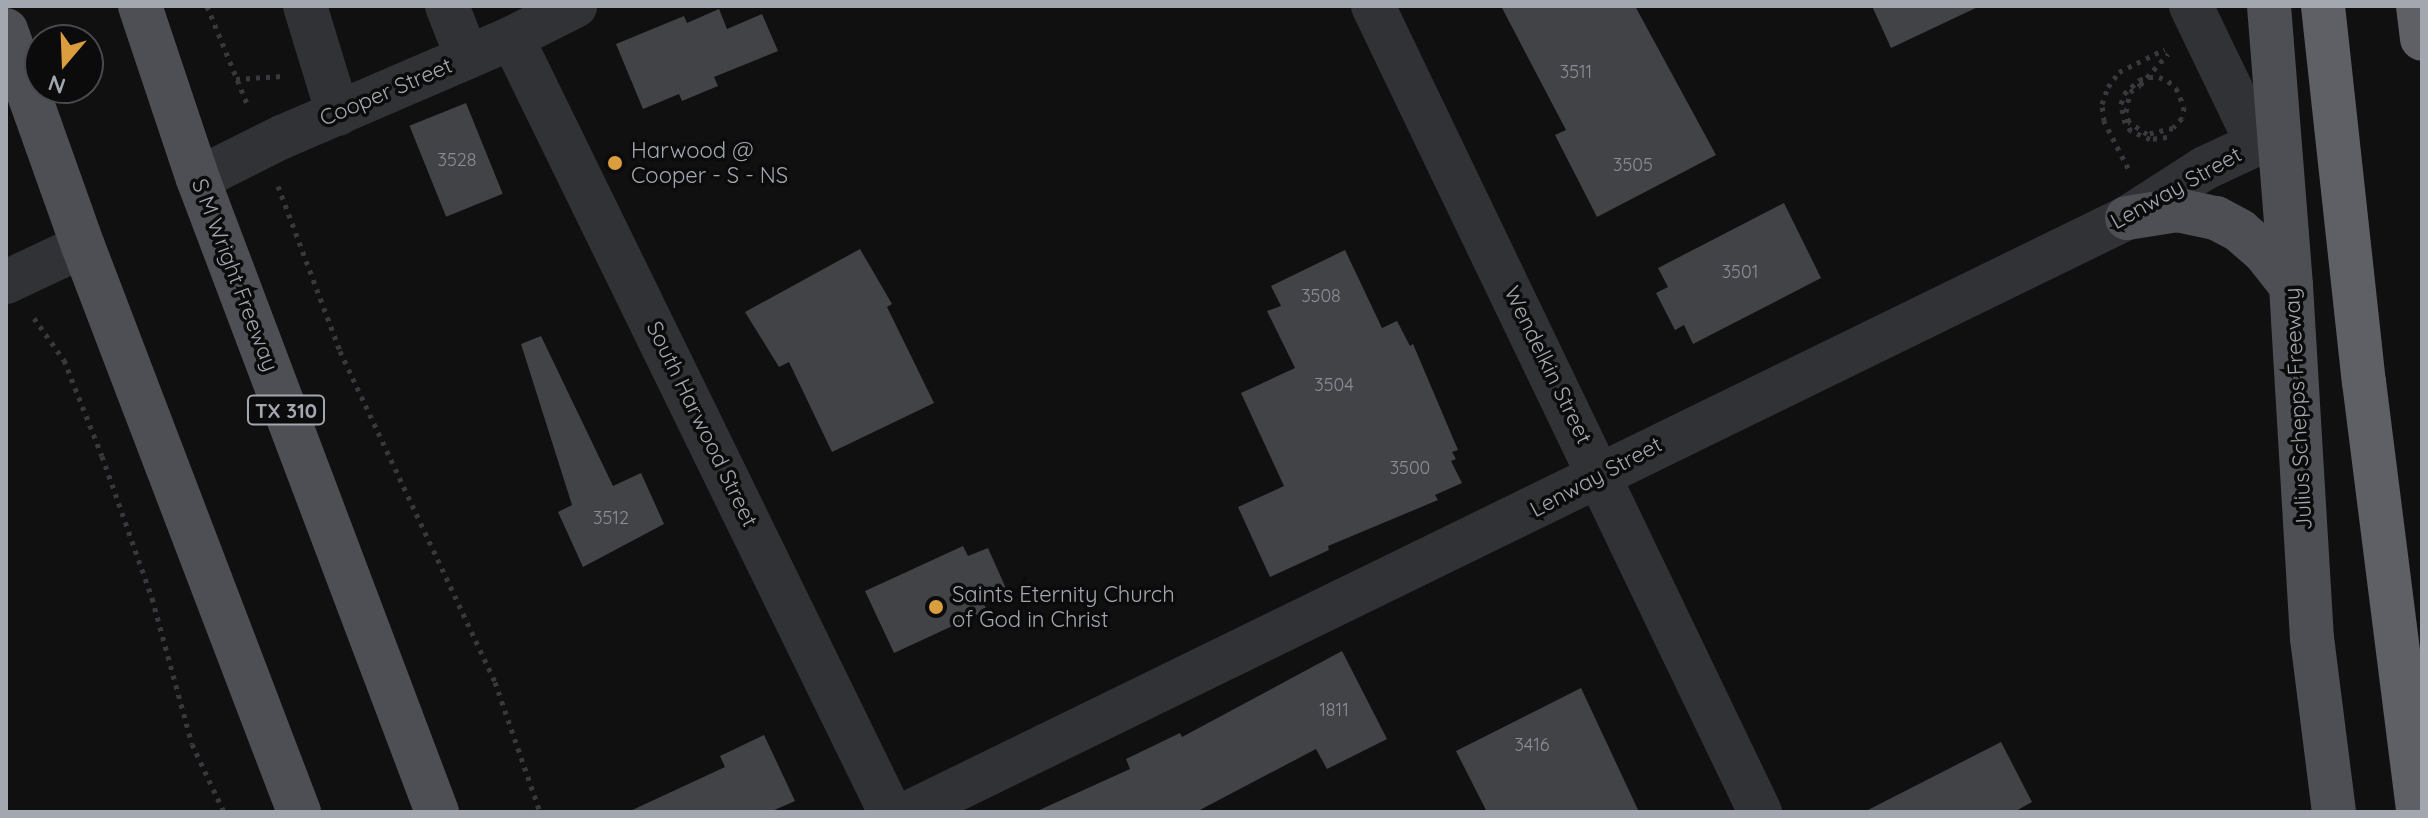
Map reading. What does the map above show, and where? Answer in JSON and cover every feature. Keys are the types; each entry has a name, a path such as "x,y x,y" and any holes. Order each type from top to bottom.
{"highway":[{"path":"2323,6 2364,382 2418,812"},
{"path":"2418,6 2422,39"}],"main road":[{"name":"S M Wright Freeway","path":"140,6 198,179 437,812"},
{"name":"Julius Schepps Freeway","path":"2269,6 2267,138 2291,286 2312,638 2334,812"},
{"path":"6,30 83,246 299,812"},
{"path":"2131,198 2216,218 2240,231 2265,253 2291,286"}],"street":[{"path":"305,6 338,114"},
{"path":"447,6 467,57"},
{"name":"Cooper Street","path":"198,179 262,146 512,38 575,6"},
{"name":"Wendelkin Street","path":"1373,6 1602,476 1760,812"},
{"path":"2185,25 2267,138"},
{"name":"South Harwood Street","path":"512,38 890,812"},
{"name":"Lenway Street","path":"910,812 1602,476 1649,448 2131,198 2205,168 2267,138"},
{"path":"13,279 83,246"}],"path":[{"path":"207,6 340,351 495,682 540,812"},
{"path":"2140,85 2185,25"},
{"path":"2131,198 2104,121 2102,104 2108,87 2119,72 2168,48"},
{"path":"13,279 34,317 64,360 152,598 192,744 224,812"}],"building":[{"path":"1501,6 1635,6 1716,155 1597,217 1555,135 1566,130"},
{"path":"1872,6 1980,6 1891,48"},
{"path":"719,9 727,29 762,14 778,51 714,77 718,86 682,101 679,94 643,109 616,44 684,16 687,23"},
{"path":"466,103 503,194 446,217 409,126"},
{"path":"1784,203 1821,278 1693,344 1684,325 1675,330 1656,293 1668,287 1658,268"},
{"path":"860,249 892,304 887,307 934,403 832,452 789,362 779,367 745,312"},
{"path":"1345,250 1382,328 1397,321 1410,346 1413,344 1458,450 1452,452 1456,459 1451,461 1462,483 1435,495 1438,500 1328,546 1329,550 1270,577 1238,507 1284,486 1241,393 1295,368 1267,311 1281,306 1271,286"},
{"path":"541,336 613,486 641,473 664,524 583,567 558,512 572,505 521,344"},
{"path":"963,546 968,556 988,548 1008,593 984,604 987,610 894,653 865,591"},
{"path":"1342,651 1387,739 1327,769 1316,749 1196,812 1035,812 1130,769 1126,759 1180,733 1182,737"},
{"path":"1581,688 1639,812 1487,812 1456,751"},
{"path":"764,735 795,801 770,812 628,812 725,767 720,756"},
{"path":"2001,742 2032,802 2014,812 1864,812"}],"place":[{"name":"Harwood @ Cooper - S - NS","path":"615,163"},
{"name":"Saints Eternity Church of God in Christ","path":"936,607"}]}
